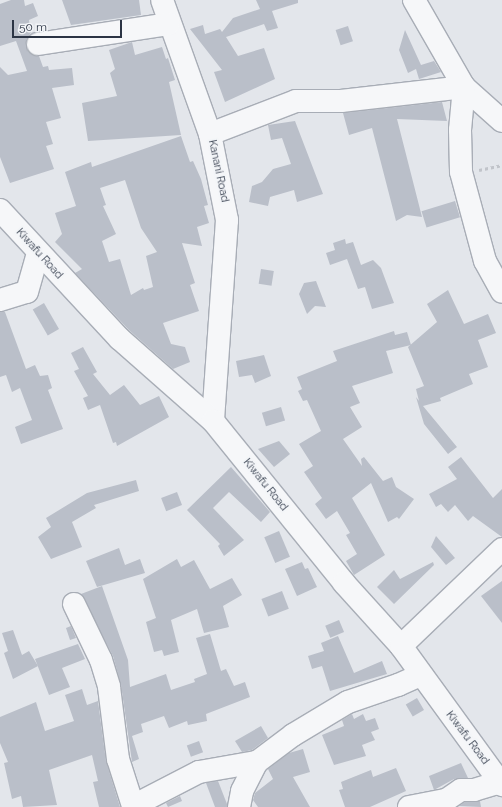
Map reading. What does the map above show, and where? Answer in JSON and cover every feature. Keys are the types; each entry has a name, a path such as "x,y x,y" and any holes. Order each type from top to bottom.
{"street":[{"name":"Kanani Road","path":"162,0 168,24 210,134 227,220 213,421"},
{"path":"414,0 464,87 502,121"},
{"path":"38,44 168,24"},
{"path":"210,134 296,101 341,101 464,87"},
{"path":"464,87 460,130 462,174 485,261 502,292"},
{"name":"Kiwafu Road","path":"0,210 38,253 120,339 213,421 344,583 401,646 501,783"},
{"path":"0,300 27,292 38,253"},
{"path":"401,646 502,549"},
{"path":"74,604 101,660 109,687 118,759 133,806 199,772 257,762 328,712 420,674"},
{"path":"239,807 242,791 257,762"},
{"path":"409,807 446,800 462,790 474,790 501,783"}],"path":[{"path":"462,174 502,165"}],"building":[{"path":"11,0 24,0 25,6 33,3 38,16 29,20 31,32 26,40 28,51 39,56 43,67 48,66 49,70 72,68 74,85 52,88 61,118 46,122 53,144 46,146 54,169 10,183 0,157 0,67 8,75 27,71 16,41 0,46 0,4"},
{"path":"62,0 139,0 141,15 71,25"},
{"path":"256,0 298,0 298,3 272,11 278,28 267,31 264,24 226,37 238,56 264,48 275,79 225,102 214,72 222,70 190,29 203,25 205,34 220,29 222,32 233,18 260,9"},
{"path":"348,26 353,41 341,45 336,30"},
{"path":"405,30 421,65 434,61 441,72 419,79 416,69 408,73 399,50"},
{"path":"132,42 135,55 162,47 166,59 168,58 175,80 169,82 181,135 88,141 82,103 117,96 110,73 115,69 109,50"},
{"path":"442,102 447,121 397,119 422,217 407,215 396,221 372,128 349,135 343,113"},
{"path":"295,121 323,194 297,202 294,190 270,197 268,206 249,202 252,186 262,182 273,169 291,164 282,138 271,140 268,125"},
{"path":"181,136 190,162 193,161 201,179 208,205 204,206 209,223 197,227 202,246 182,243 195,283 190,285 199,311 163,323 171,344 185,347 190,362 173,369 129,330 75,273 82,269 55,242 62,234 55,213 76,206 65,172 91,162 92,167","holes":["125,180 141,228 157,252 146,256 153,287 144,290 143,288 131,295 120,259 109,262 102,241 116,234 103,206 106,205 100,188"]},
{"path":"455,201 460,217 426,227 422,211"},
{"path":"345,239 346,244 353,242 361,265 373,260 381,268 394,303 372,309 365,287 358,289 347,259 330,265 326,253 335,250 333,243"},
{"path":"261,269 274,271 271,286 259,284"},
{"path":"316,281 326,307 315,306 307,314 299,294 304,283"},
{"path":"448,290 464,324 488,314 496,333 478,340 488,367 469,374 473,384 440,398 441,401 423,406 457,447 448,454 424,424 416,397 419,401 416,389 424,386 408,347 437,322 427,304"},
{"path":"44,303 59,329 48,335 33,310"},
{"path":"0,312 5,312 26,369 35,365 40,376 48,375 52,388 48,390 63,429 21,444 15,427 32,420 20,388 12,392 6,375 0,377"},
{"path":"394,331 395,335 407,332 411,345 386,351 393,373 352,386 360,403 350,407 362,427 343,439 362,466 361,459 364,457 383,481 392,477 396,487 414,499 399,519 397,517 388,522 371,483 352,498 385,555 354,575 346,561 357,554 346,535 350,533 337,511 326,519 315,504 322,498 304,472 313,466 299,444 321,431 307,400 303,401 298,391 302,389 297,377 337,361 333,351"},
{"path":"83,347 97,372 93,374 110,395 124,385 140,405 159,396 169,417 117,446 116,442 113,443 100,405 88,410 83,398 88,396 74,371 79,369 71,353"},
{"path":"264,355 271,376 255,383 252,375 239,377 236,361"},
{"path":"281,407 285,420 266,426 262,413"},
{"path":"279,441 290,454 274,467 258,449"},
{"path":"461,457 493,498 502,489 502,537 473,516 468,521 455,505 448,512 441,504 436,507 429,494 457,479 448,467"},
{"path":"231,467 270,512 261,522 229,492 213,508 244,540 224,556 218,546 220,544 187,510"},
{"path":"136,480 139,491 94,505 96,508 72,522 82,547 51,559 38,537 51,527 46,518 87,493"},
{"path":"177,492 182,505 166,511 161,498"},
{"path":"279,531 290,557 275,563 264,537"},
{"path":"436,536 455,558 446,565 431,547"},
{"path":"119,548 125,565 140,559 145,573 97,587 86,561"},
{"path":"177,559 181,567 194,560 210,589 232,578 242,595 223,606 229,627 204,633 197,609 171,620 179,652 164,656 162,650 154,652 146,622 156,618 143,579"},
{"path":"302,562 305,569 308,568 317,587 297,596 285,569"},
{"path":"433,562 434,565 394,604 377,587 394,570 400,579"},
{"path":"502,581 502,623 481,596"},
{"path":"102,586 128,660 130,687 166,674 171,690 195,682 194,679 207,674 196,638 210,634 221,671 226,669 234,686 245,682 250,697 206,714 207,721 188,725 187,721 169,728 164,716 141,724 143,732 132,736 139,759 132,762 121,685 113,656 81,594"},
{"path":"282,591 289,609 268,617 261,599"},
{"path":"339,620 344,632 330,638 325,626"},
{"path":"71,626 76,638 70,640 66,628"},
{"path":"13,630 22,655 29,651 38,666 13,679 4,653 8,651 2,633"},
{"path":"338,636 354,673 382,661 387,674 330,691 322,666 312,669 308,656 324,651 321,643"},
{"path":"78,644 85,659 62,668 70,687 49,695 35,659"},
{"path":"82,689 87,705 98,701 106,761 120,807 99,807 93,782 98,781 92,755 49,770 57,805 23,807 21,796 12,799 4,763 8,762 0,743 0,717 36,702 45,731 74,721 65,695"},
{"path":"417,698 424,710 413,717 406,704"},
{"path":"352,714 354,719 363,714 366,721 375,718 379,729 371,732 375,740 362,745 366,756 334,765 322,735 344,726 342,720"},
{"path":"261,726 268,738 252,750 242,752 235,741"},
{"path":"199,741 203,752 191,757 187,745"},
{"path":"303,749 310,772 293,777 310,807 258,807 253,800 255,793 273,779 268,769 289,753"},
{"path":"461,763 468,778 454,779 434,790 429,776"},
{"path":"396,768 406,791 370,807 345,807 339,790 343,789 341,782 371,770 373,777"},
{"path":"218,781 227,807 215,807 206,783"},
{"path":"180,796 182,801 168,807 166,803"},
{"path":"480,801 481,807 459,806 465,802"}]}
